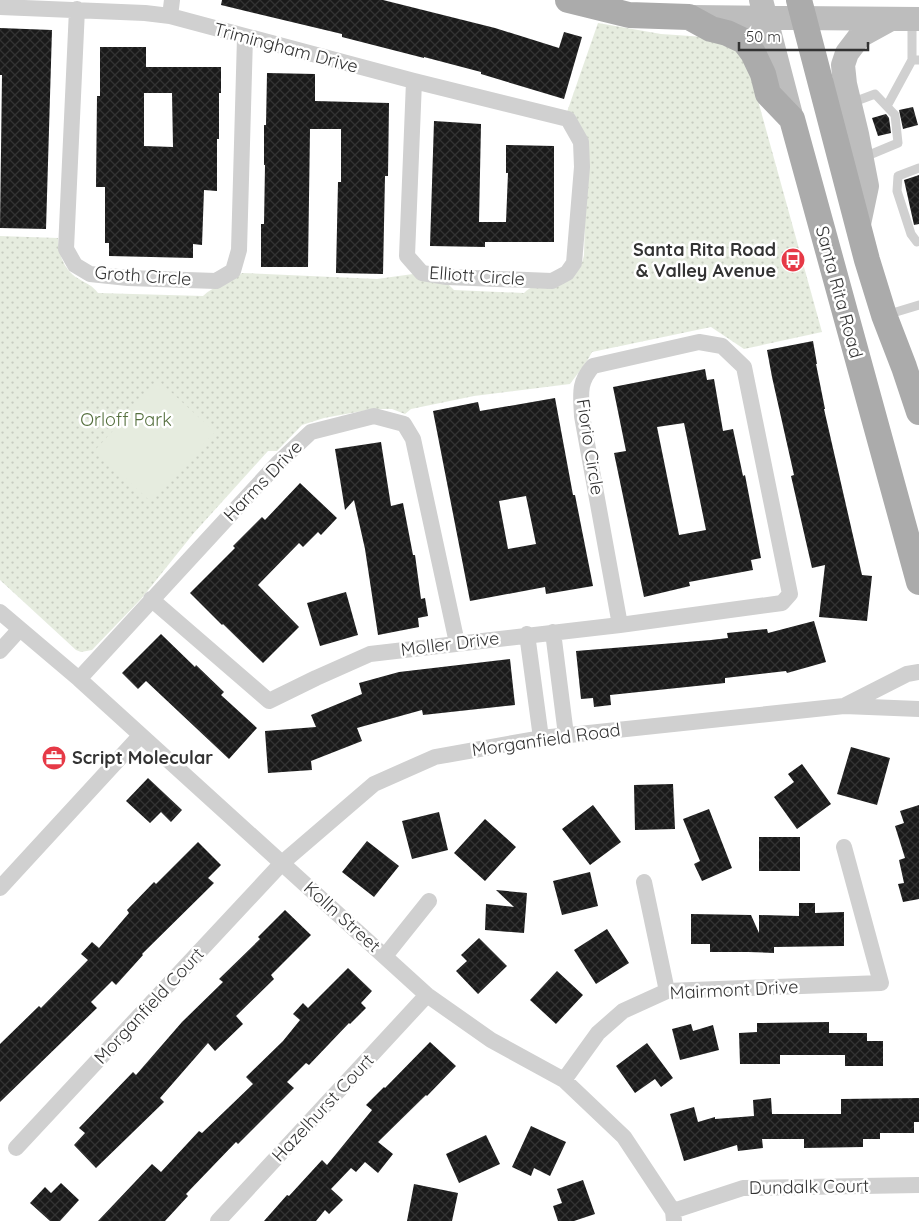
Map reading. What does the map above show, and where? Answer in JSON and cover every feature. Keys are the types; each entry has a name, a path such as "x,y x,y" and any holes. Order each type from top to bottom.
{"main road":[{"path":"568,0 629,15 689,17 763,9 802,9 907,19"},
{"name":"Santa Rita Road","path":"763,9 919,580"},
{"name":"Santa Rita Road","path":"802,9 884,315 919,412"},
{"path":"689,17 711,29 727,33 744,42 754,54 763,74 768,94 792,119"},
{"path":"859,224 867,186 849,104 843,65 847,54 860,36 907,19"}],"street":[{"path":"170,16 172,0"},
{"name":"Trimingham Drive","path":"0,8 77,9 146,6 170,16 245,37 568,119"},
{"name":"Groth Circle","path":"77,9 66,249 75,265 90,274 128,278 216,281 233,271 239,250 245,37"},
{"name":"Elliott Circle","path":"414,81 408,256 422,273 447,278 552,281 567,273 574,262 582,167 581,142 568,119"},
{"name":"Fiorio Circle","path":"620,625 582,416 580,392 584,377 594,366 699,342 722,346 744,367 790,594"},
{"name":"Harms Drive","path":"79,679 279,462 311,432 374,416 404,424 413,440 457,643"},
{"name":"Moller Drive","path":"151,600 269,701 370,654 527,634 620,625 782,603 790,594"},
{"name":"Kolln Street","path":"0,612 79,679 427,995 491,1040 564,1080 624,1137 673,1216"},
{"path":"0,651 19,630"},
{"path":"553,632 566,735"},
{"path":"527,634 541,738"},
{"name":"Morganfield Road","path":"844,706 907,674 919,672"},
{"name":"Morganfield Road","path":"282,863 374,784 435,757 541,738 844,706 919,710"},
{"path":"0,888 140,736"},
{"name":"Mairmont Drive","path":"564,1080 598,1033 623,1011 667,991 881,983 844,847"},
{"name":"Morganfield Court","path":"16,1148 282,863"},
{"path":"644,882 667,991"},
{"path":"385,956 429,902"},
{"name":"Hazelhurst Court","path":"218,1221 427,995"},
{"name":"Dundalk Court","path":"673,1216 743,1188 919,1185"}],"lane":[{"path":"887,106 915,60 907,19"},
{"path":"849,104 875,94 895,115 898,143 862,158"},
{"path":"918,244 911,234 897,191 898,176 919,168"},
{"path":"884,315 919,305"}],"green space":[{"name":"Orloff Park","path":"598,23 661,34 720,38 746,57 822,332 744,349 711,327 592,352 570,384 474,396 411,409 405,414 392,409 373,409 324,418 302,425 277,451 268,451 193,534 141,599 92,650 81,652 76,650 0,580 0,236 58,238 61,256 69,271 98,293 203,296 242,273 377,279 413,274 421,280 448,284 454,290 524,293 537,285 566,279 579,269 584,255 587,143 567,112"},
{"path":"159,381 215,432 150,501 95,450"}],"building":[{"path":"222,0 383,0 495,28 559,48 564,32 582,37 564,99 481,74 481,72 342,37 342,34 221,5"},
{"path":"0,28 52,30 46,229 0,228 2,75 0,75"},
{"path":"100,47 146,47 146,67 221,67 219,139 217,139 217,191 204,190 202,245 193,244 193,258 109,256 109,243 105,243 105,187 96,187 97,96 100,96","holes":["144,93 172,93 173,147 144,146"]},
{"path":"267,73 315,74 315,101 389,103 388,176 385,176 383,274 336,273 338,182 341,182 341,129 310,129 308,267 261,267 261,224 264,224 264,125 266,125"},
{"path":"913,107 918,125 903,129 899,110"},
{"path":"886,114 889,118 891,133 878,136 872,118"},
{"path":"434,121 481,124 479,222 506,222 508,173 506,173 506,145 554,146 554,242 485,242 485,247 430,246"},
{"path":"919,175 919,224 914,225 904,180"},
{"path":"813,341 824,409 862,575 872,576 867,621 819,617 825,565 812,568 791,476 794,475 767,350"},
{"path":"705,369 707,380 714,379 723,431 733,429 743,476 745,475 761,558 751,560 753,570 689,582 690,586 644,597 614,453 626,451 613,387","holes":["684,423 706,530 679,535 657,427"]},
{"path":"555,398 573,495 575,495 593,586 546,594 545,587 470,601 433,411 478,402 480,411","holes":["526,496 536,544 508,549 499,501"]},
{"path":"381,442 391,506 403,503 413,555 415,555 421,599 425,598 428,616 418,618 419,627 378,635 365,549 354,500 345,510 335,449"},
{"path":"300,483 337,518 321,535 318,532 303,547 299,543 258,585 299,627 263,663 190,593 235,548 233,546 262,517 265,520"},
{"path":"346,592 358,635 320,646 307,603"},
{"path":"814,621 826,662 787,673 786,671 725,678 725,683 610,695 611,705 594,707 593,698 581,699 576,651 711,640 728,638 727,633 767,629 768,633"},
{"path":"161,634 224,692 221,695 257,728 229,759 146,681 138,689 122,673"},
{"path":"510,659 515,705 423,715 422,710 357,728 362,741 311,761 312,770 268,773 265,731 316,727 311,715 362,694 359,683 399,672"},
{"path":"851,747 890,758 877,805 837,794"},
{"path":"802,764 831,804 797,829 774,797 794,782 788,774"},
{"path":"148,778 182,810 171,822 161,812 150,823 126,801"},
{"path":"673,784 675,829 635,830 634,785"},
{"path":"593,805 621,842 590,865 562,829"},
{"path":"919,805 919,899 903,902 898,884 904,883 899,860 905,858 895,826 904,823 900,811"},
{"path":"709,809 732,868 702,881 694,864 700,861 683,819"},
{"path":"439,812 448,850 412,859 402,821"},
{"path":"485,819 516,847 485,881 454,853"},
{"path":"759,837 800,837 800,871 759,871"},
{"path":"367,841 399,866 374,897 342,872"},
{"path":"198,842 221,865 208,878 214,883 142,954 116,985 112,981 91,1002 97,1008 0,1102 0,1044 39,1006 41,1008 88,960 81,954 92,942 99,948 129,913 127,910 154,882 156,884"},
{"path":"590,872 598,906 562,915 553,881"},
{"path":"496,890 527,893 524,933 485,930 486,904 514,907"},
{"path":"799,903 815,903 815,913 844,912 844,946 774,947 774,953 710,952 710,944 691,944 691,914 751,915 759,933 759,915 799,916"},
{"path":"285,910 311,935 271,975 274,979 236,1016 243,1024 215,1051 208,1043 160,1098 164,1102 96,1168 74,1145 85,1133 79,1128 133,1072 136,1075 182,1022 223,982 219,979 260,939 258,937"},
{"path":"607,929 629,963 596,984 574,950"},
{"path":"479,938 507,966 478,994 456,971 467,961 461,955"},
{"path":"348,968 372,991 361,1003 366,1008 309,1065 306,1063 287,1082 294,1088 238,1144 236,1142 186,1194 188,1196 165,1221 98,1221 152,1164 161,1172 199,1131 202,1133 253,1084 246,1077 283,1041 300,1020 293,1014 303,1003 308,1008"},
{"path":"557,971 583,995 556,1024 530,1000"},
{"path":"829,1022 829,1033 867,1033 867,1041 883,1041 883,1066 845,1066 845,1055 780,1055 780,1064 740,1064 739,1033 757,1032 757,1023"},
{"path":"691,1024 693,1031 713,1025 719,1050 680,1060 672,1029"},
{"path":"430,1042 456,1066 378,1142 393,1154 378,1173 365,1162 356,1172 351,1168 331,1189 343,1200 329,1214 325,1210 316,1221 264,1221 322,1160 327,1165 372,1110 366,1105"},
{"path":"647,1043 673,1078 661,1087 655,1079 635,1093 616,1066"},
{"path":"771,1098 772,1114 841,1114 841,1099 919,1098 919,1122 914,1122 914,1133 880,1133 880,1139 863,1139 863,1147 804,1148 804,1139 762,1139 763,1148 738,1151 737,1145 684,1161 670,1114 694,1107 698,1122 715,1117 715,1119 754,1116 753,1100"},
{"path":"531,1126 566,1142 550,1176 534,1168 531,1176 512,1167"},
{"path":"486,1135 500,1164 459,1183 446,1154"},
{"path":"583,1180 595,1214 574,1221 558,1221 553,1206 562,1203 557,1189"},
{"path":"61,1183 79,1200 60,1221 50,1221 30,1203 45,1187 51,1193"},
{"path":"414,1184 458,1193 452,1221 407,1221"}],"place":[{"name":"Santa Rita Road & Valley Avenue","path":"793,260"},
{"name":"Script Molecular","path":"54,758"}]}
